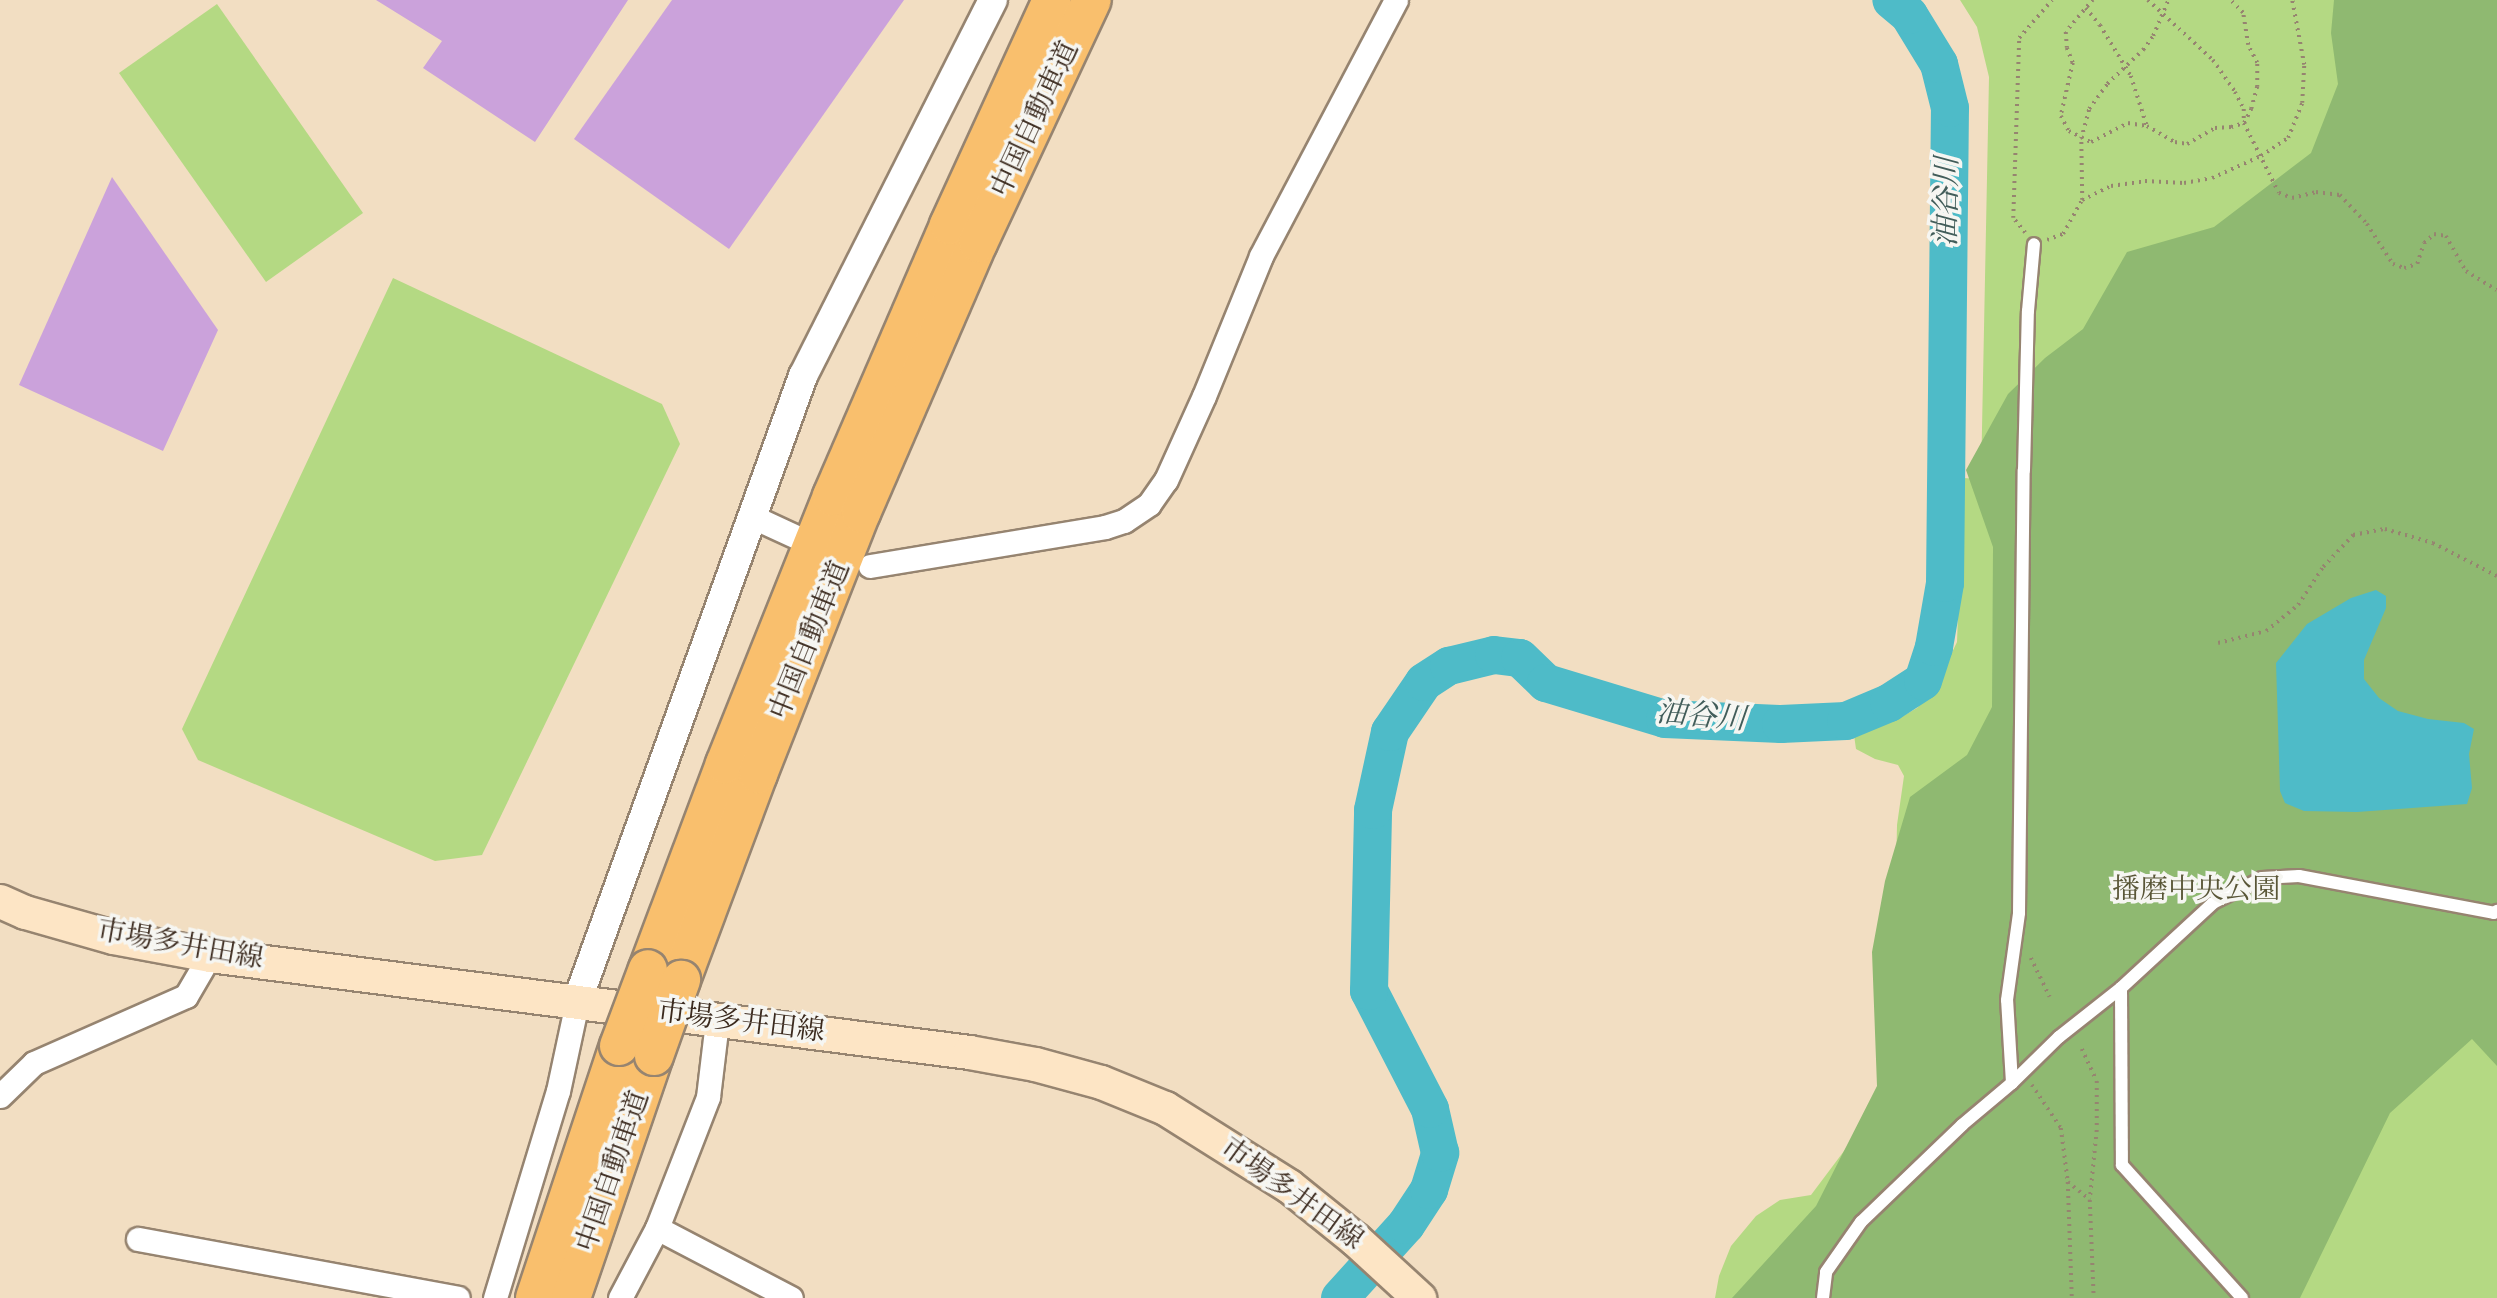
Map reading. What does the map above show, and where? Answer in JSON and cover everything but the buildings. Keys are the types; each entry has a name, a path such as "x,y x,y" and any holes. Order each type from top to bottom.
{"highway":[{"name":"中国自動車道","path":"665,974 725,764 832,496 949,225 1052,0"},
{"name":"中国自動車道","path":"535,1298 665,974 758,774 861,513 978,243 1092,0"},
{"name":"中国自動車道","path":"571,1298 636,1051"}],"main road":[{"name":"市場多井田線","path":"0,901 25,912 113,937 210,955 970,1052 1035,1063 1101,1082 1165,1108 1289,1186 1356,1240 1407,1287"}],"street":[{"path":"495,1298 558,1091 577,1002 803,376 993,0"},
{"path":"870,566 1105,527 1124,521 1149,504 1166,480 1204,396 1261,256 1396,0"},
{"path":"751,516 803,540"},
{"path":"0,1096 43,1058 186,996 210,955"},
{"path":"620,1298 657,1228 708,1097 717,1021"},
{"path":"657,1228 791,1298"},
{"path":"138,1239 458,1298"}],"lane":[{"path":"2012,1083 2007,1000 2018,913 2024,470 2028,312 2034,244"},
{"path":"1823,1298 1826,1272 1861,1222 2059,1037 2121,988 2213,903 2262,878 2299,876 2496,913"},
{"path":"2121,988 2122,1165 2242,1298"}],"path":[{"path":"2052,0 2019,38 2012,218 2034,244 2063,234 2082,200 2081,139 2089,109 2153,36 2168,0"},
{"path":"2093,0 2066,32 2067,48 2073,63 2060,116 2069,131 2091,142 2128,123 2147,126 2175,142 2187,144 2215,128 2244,123"},
{"path":"2148,0 2213,60 2244,109 2244,123 2279,193 2292,198 2316,192 2340,195 2367,224 2393,264 2404,268 2417,264 2424,243 2434,234 2446,236 2466,271 2497,290"},
{"path":"2230,0 2230,4 2243,13 2248,45 2257,63 2257,87 2244,123"},
{"path":"2082,200 2111,186 2145,181 2184,183 2213,178 2261,156 2288,138 2302,103 2304,65 2292,0"},
{"path":"2086,8 2125,65 2141,102 2147,126"},
{"path":"2218,643 2266,631 2298,605 2323,567 2353,535 2385,529 2433,543 2497,576"},
{"path":"2018,913 2032,959 2050,997"},
{"path":"2082,1049 2097,1081 2097,1129 2090,1200 2094,1298"},
{"path":"2023,1072 2062,1128 2068,1182 2073,1298"},
{"path":"2068,1182 2090,1200"}],"green space":[{"name":"播磨中央公園","path":"1960,0 2497,0 2497,1298 1715,1298 1719,1276 1731,1246 1756,1216 1780,1200 1811,1195 1859,1131 1898,1057 1895,918 1897,825 1904,776 1898,765 1875,759 1856,749 1854,735 1896,720 1917,708 1931,692 1945,667 1957,642 1963,478 1981,479 1989,77 1977,27"},
{"name":"播磨中央公園","path":"2334,0 2497,0 2497,1066 2472,1039 2390,1113 2300,1298 1732,1298 1816,1206 1877,1086 1872,952 1885,881 1910,797 1967,755 1992,707 1993,547 1966,470 2008,394 2045,358 2083,329 2127,252 2214,227 2311,153 2338,84 2331,33"},
{"path":"217,4 363,213 266,282 119,73"},
{"path":"393,278 662,404 680,444 482,855 435,861 198,760 182,729"}],"water":[{"path":"2376,590 2386,596 2386,608 2364,660 2364,679 2379,698 2398,711 2428,719 2464,723 2474,729 2469,754 2472,788 2467,804 2357,812 2304,811 2285,803 2280,791 2276,663 2307,624 2351,598"}],"waterway":[{"name":"油谷川","path":"1340,1298 1406,1225 1429,1190 1440,1153 1430,1109 1369,991 1373,810 1390,732 1424,682 1449,666 1494,655 1520,658 1546,683 1665,719 1781,724 1846,721 1889,703 1923,681 1934,647 1945,583 1950,108 1939,64 1909,15 1891,0"}]}
